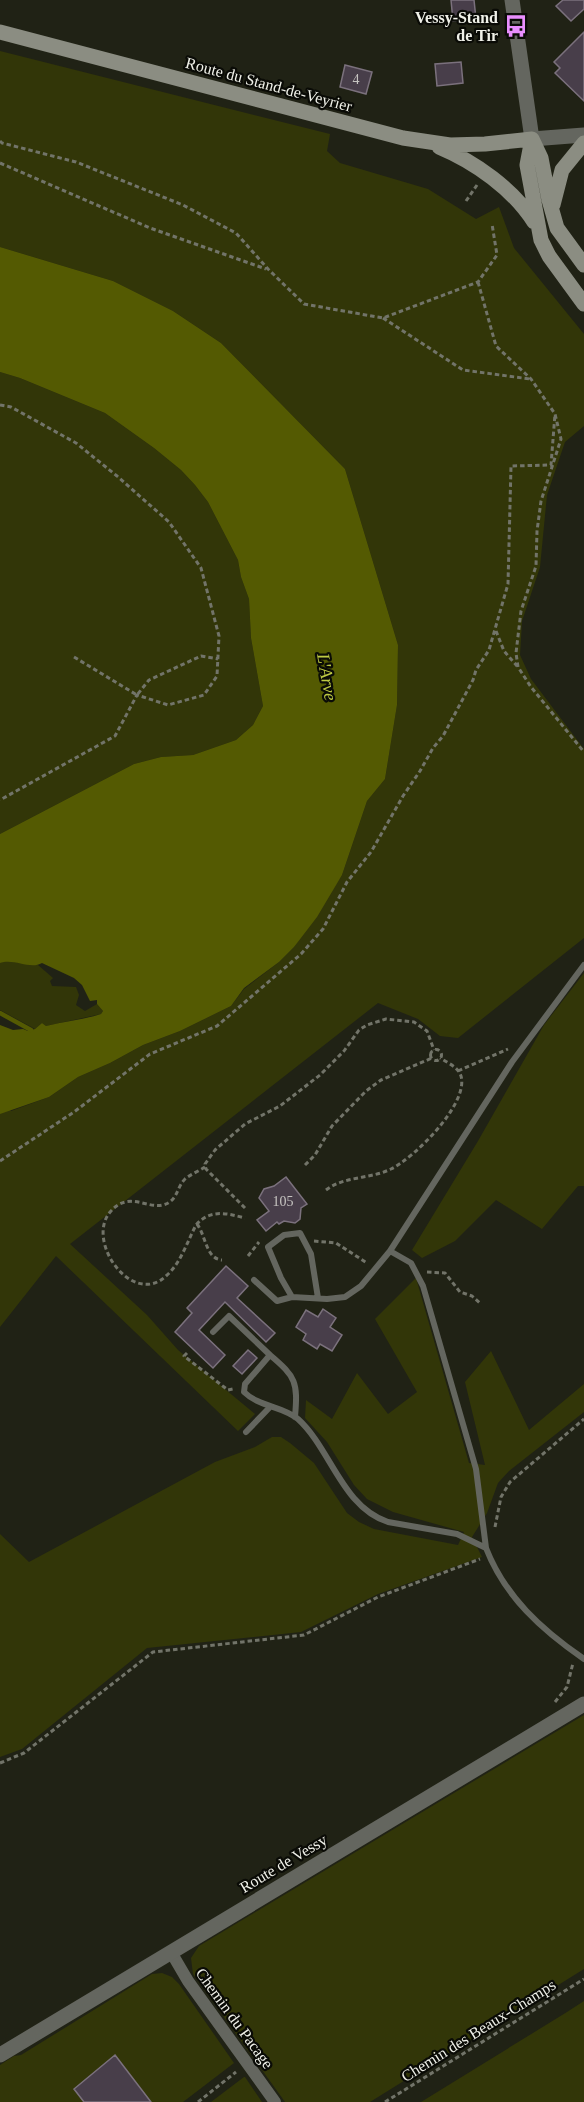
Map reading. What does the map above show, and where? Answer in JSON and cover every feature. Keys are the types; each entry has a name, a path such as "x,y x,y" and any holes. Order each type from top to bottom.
{"main road":[{"name":"Route du Stand-de-Veyrier","path":"0,32 425,142 467,145 532,139"},
{"path":"532,139 541,158 557,228 584,265"},
{"path":"532,139 527,165 541,240 549,256 584,304"},
{"path":"425,142 456,155 486,174 516,200 537,226"},
{"path":"552,211 556,187 562,170 584,143"}],"street":[{"path":"512,0 532,139 584,135"},
{"name":"Route de Vessy","path":"0,2055 584,1704"},
{"name":"Chemin du Pacage","path":"171,1952 188,1981 275,2102"}],"lane":[{"path":"254,1280 277,1301 292,1297 337,1299 345,1297 361,1286 390,1251 528,1040 584,965"},
{"path":"292,1297 268,1247 284,1235 300,1233 311,1254 318,1298"},
{"path":"390,1251 408,1260 418,1272 476,1469 489,1556 512,1596 529,1615 552,1637 584,1659"},
{"path":"213,1332 229,1316 288,1371 294,1381 297,1395 295,1416"},
{"path":"270,1355 243,1387 244,1392 249,1397 270,1407 295,1416 316,1440 354,1498 373,1516 393,1524 457,1534 486,1548"},
{"path":"246,1432 270,1407"}],"path":[{"path":"0,141 76,162 183,205 236,233 268,270 304,304 383,318 463,370 531,379"},
{"path":"0,163 150,228 268,270"},
{"path":"466,201 475,189"},
{"path":"383,318 478,282 497,255 492,224"},
{"path":"478,282 496,346 531,379 555,414 561,439 541,501 536,566 521,611 518,631 516,653 518,667"},
{"path":"0,405 11,407 76,443 169,522 201,568 219,636 217,676 204,695 168,705 137,695 74,657"},
{"path":"0,1161 74,1112 150,1054 218,1026 301,954 322,929 347,882 371,852 403,796 442,736 473,680 476,670 489,650 508,584 511,466 551,465 555,414"},
{"path":"495,629 504,651 584,752"},
{"path":"0,800 116,736 137,695 149,680 201,656 218,659"},
{"path":"205,1167 205,1162 215,1150 244,1124 280,1106 320,1075 344,1051 359,1030 367,1025 387,1019 414,1022 427,1031 434,1050 431,1054 432,1058"},
{"path":"458,1071 528,1040"},
{"path":"434,1050 440,1052 440,1058"},
{"path":"305,1165 315,1155 332,1126 366,1091 381,1080 432,1058 435,1061 440,1058"},
{"path":"326,1190 338,1182 363,1178 391,1169 439,1128 456,1102 461,1081 458,1071 440,1058"},
{"path":"205,1167 245,1208"},
{"path":"205,1167 186,1178 176,1197 166,1204 158,1206 138,1202 118,1205 109,1212 104,1221 103,1234 111,1261 118,1271 135,1282 149,1284 160,1281 174,1268 197,1224 215,1213 245,1218"},
{"path":"197,1224 211,1254 217,1260 222,1260"},
{"path":"305,1242 318,1240 336,1243 375,1270"},
{"path":"248,1256 261,1241"},
{"path":"418,1272 445,1273 460,1292 472,1296 480,1304"},
{"path":"187,1353 184,1356 228,1389 243,1387"},
{"path":"0,1763 24,1753 153,1652 304,1635 378,1597 489,1556 494,1542 499,1504 505,1489 530,1464 584,1419"},
{"name":"Chemin des Beaux-Champs","path":"385,2102 584,1979"},
{"path":"198,2102 247,2063"}],"green space":[{"path":"0,51 330,134 327,151 340,163 428,189 476,219 499,207 514,248 584,334 584,426 565,442 547,495 540,567 522,621 520,655 531,679 584,749 584,938 458,1038 440,1036 418,1019 378,1003 70,1244 147,1315 178,1350 255,1414 238,1431 56,1256 0,1327 0,1101 11,1111 49,1097 78,1077 231,1006 244,989 279,962 294,947 342,875 367,801 385,779 397,705 398,645 345,469 221,343 173,311 113,281 0,247"},
{"path":"0,372 105,413 154,448 195,485 208,502 238,560 249,599 251,638 263,706 253,725 236,740 193,755 161,757 134,764 0,834"},
{"path":"7,960 38,965 53,978 50,981 52,986 76,987 79,995 76,1005 85,1011 97,1004 103,1011 101,1014 46,1026 42,1023 35,1029 0,1010 0,963"},
{"path":"584,973 584,1186 578,1186 542,1229 496,1200 455,1241 422,1258 412,1250 544,1025"},
{"path":"416,1278 469,1463 485,1465 465,1382 491,1351 529,1430 584,1384 584,1412 509,1471 498,1483 487,1513 472,1537 482,1557 378,1594 301,1632 147,1648 22,1749 0,1757 0,1534 29,1562 215,1462 255,1447 272,1437 281,1437 314,1463 347,1513 359,1522 374,1529 458,1545 464,1532 393,1512 367,1499 354,1485 327,1442 305,1418 306,1400 332,1419 357,1373 388,1414 417,1392 375,1319"},
{"path":"584,1715 584,1969 370,2102 285,2102 193,1974 191,1958 199,1946"},
{"path":"162,1973 172,1977 179,1984 234,2063 183,2102 0,2102 0,2065 14,2056 21,2055 152,1974"},
{"path":"584,2001 584,2102 421,2102 567,2012"},
{"path":"244,2077 262,2102 211,2102"}],"water":[{"name":"L'Arve","path":"0,247 113,281 173,311 221,343 345,469 398,645 397,705 385,779 367,801 342,875 317,917 294,947 279,962 244,988 231,1006 78,1077 49,1097 0,1114 0,1025 13,1030 28,1031 42,1023 46,1026 94,1016 103,1011 97,1004 97,1000 90,1001 82,985 74,978 42,963 32,965 0,963 0,834 134,764 161,757 193,755 236,740 253,725 263,706 251,638 249,599 238,560 208,502 195,485 154,448 105,413 0,372"}],"building":[{"path":"451,0 474,0 476,19 453,21"},
{"path":"563,0 584,0 584,9 571,21 556,6"},
{"path":"584,32 584,101 555,73 560,68 554,62"},
{"path":"461,62 463,83 437,86 435,64"},
{"path":"345,65 372,72 366,94 340,87"},
{"path":"286,1177 307,1204 301,1208 300,1219 295,1223 284,1221 279,1224 277,1222 266,1231 257,1220 269,1211 259,1198 264,1189 274,1186"},
{"path":"226,1266 248,1286 237,1298 275,1333 266,1342 225,1302 199,1330 225,1355 213,1368 175,1332 192,1313 187,1308"},
{"path":"323,1309 336,1318 330,1327 342,1335 332,1351 320,1344 317,1349 303,1340 306,1334 296,1327 306,1310 318,1317"},
{"path":"248,1350 257,1358 242,1374 233,1366"},
{"path":"115,2055 151,2102 84,2102 74,2089"}],"waterway":[{"path":"0,1013 31,1030"}],"place":[{"name":"Vessy-Stand de Tir","path":"516,26"}]}
